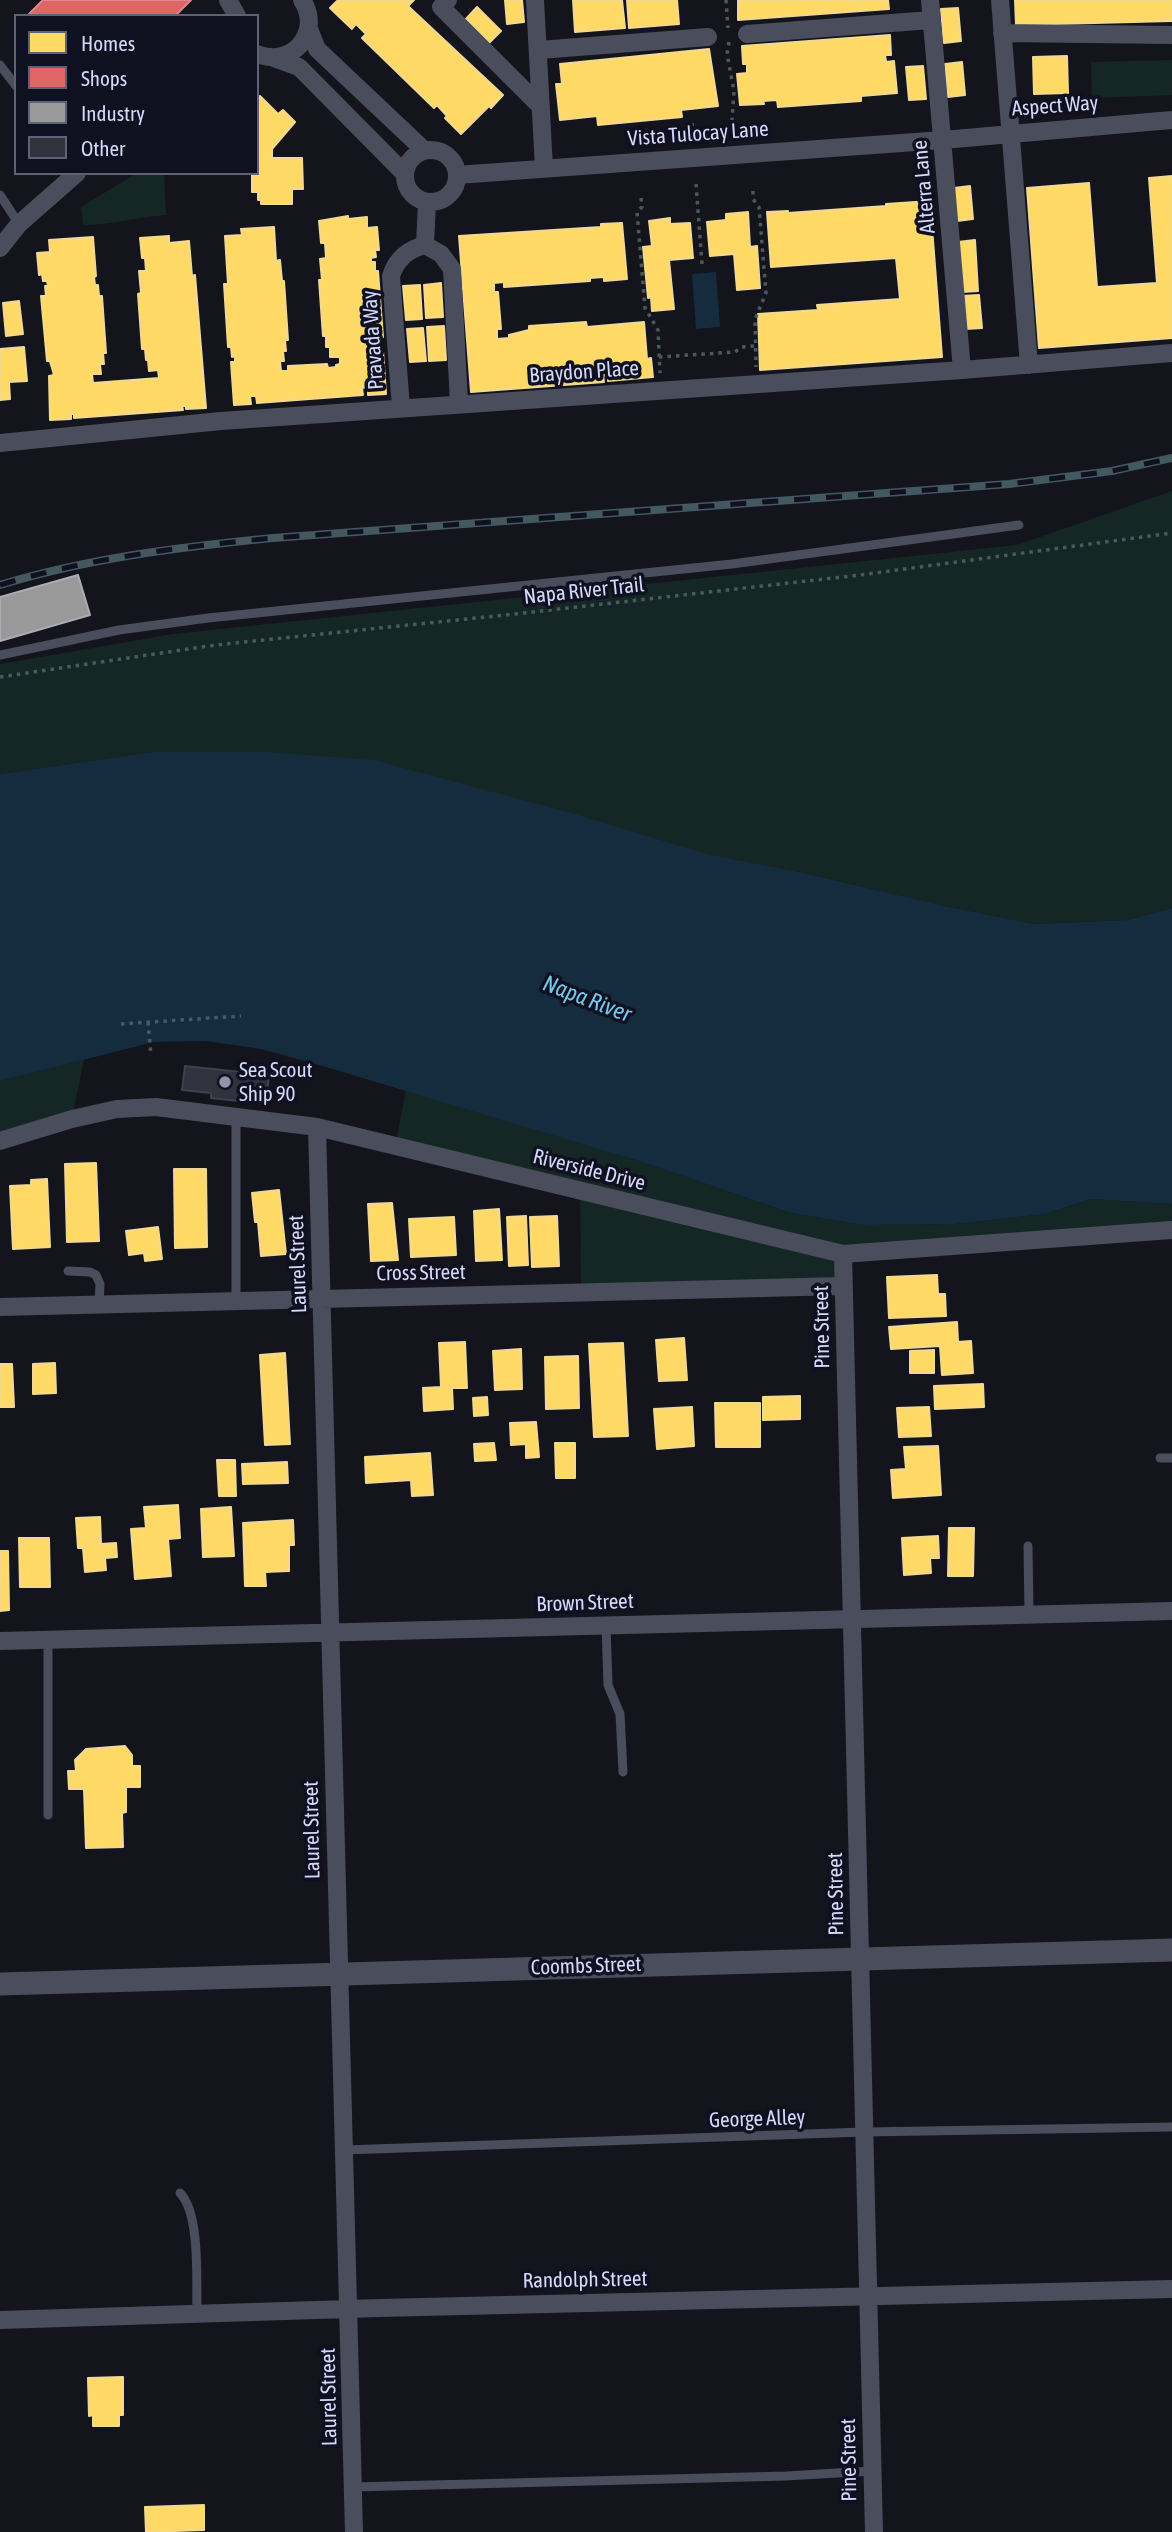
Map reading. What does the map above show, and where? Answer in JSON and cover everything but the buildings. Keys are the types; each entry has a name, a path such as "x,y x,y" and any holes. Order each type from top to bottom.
{"street":[{"path":"448,0 441,7 541,107"},
{"path":"535,0 544,168"},
{"name":"Alterra Lane","path":"930,0 962,370"},
{"path":"1000,0 1029,365"},
{"path":"264,58 290,54 297,49 302,43 307,10"},
{"path":"307,10 317,49 424,150"},
{"path":"747,34 931,20"},
{"path":"1002,33 1172,35"},
{"path":"539,50 708,37"},
{"path":"264,58 299,66 404,173 408,189 419,200 435,202 449,195 454,189 457,175 455,165 449,157 433,150 424,150 411,158 404,173"},
{"name":"Aspect Way","path":"943,140 1009,132 1172,120"},
{"name":"Vista Tulocay Lane","path":"457,175 943,140"},
{"path":"0,248 19,223 75,175"},
{"path":"428,202 425,245 441,254 452,269 459,403"},
{"name":"Pravada Way","path":"401,408 391,276 399,260 417,247 425,245"},
{"name":"Braydon Place","path":"0,443 221,421 1172,353"},
{"name":"Riverside Drive","path":"0,1141 72,1119 117,1109 156,1107 317,1127 843,1254 1172,1230"},
{"name":"Laurel Street","path":"317,1127 355,2532"},
{"name":"Pine Street","path":"843,1254 873,2532"},
{"name":"Cross Street","path":"0,1307 843,1286"},
{"name":"Brown Street","path":"0,1641 1172,1611"},
{"name":"Coombs Street","path":"0,1984 1172,1950"},
{"name":"Randolph Street","path":"0,2320 1172,2289"}],"lane":[{"path":"0,65 14,83"},
{"path":"0,195 19,223"},
{"path":"0,655 119,630 208,618 732,564 1019,525"},
{"path":"236,1117 236,1300"},
{"path":"68,1271 90,1272 96,1275 100,1284 99,1304"},
{"path":"1160,1458 1172,1458"},
{"path":"1028,1546 1029,1614"},
{"path":"606,1625 608,1685 620,1714 623,1772"},
{"path":"48,1640 48,1815"},
{"name":"George Alley","path":"344,2150 864,2132 1172,2127"},
{"path":"180,2193 187,2200 193,2231 197,2314"},
{"path":"354,2487 872,2472"}],"path":[{"path":"726,0 730,37 727,54 734,91 732,120"},
{"path":"692,123 693,132"},
{"path":"696,184 702,264"},
{"path":"753,191 753,199 759,207 766,293 755,319 757,383"},
{"path":"641,198 642,206 637,212 645,308 658,330 661,390"},
{"path":"659,358 735,352 741,347 755,346"},
{"name":"Napa River Trail","path":"0,677 216,645 860,575 1172,533"},
{"path":"121,1024 241,1016"},
{"path":"148,1022 151,1056"}],"green space":[{"path":"1172,60 1172,95 1092,98 1091,62"},
{"path":"134,175 164,175 166,215 83,225 81,207"},
{"path":"1172,491 1172,908 1127,920 1034,924 800,872 152,752 0,774 0,664 173,634 1017,545"},
{"path":"84,1059 72,1119 0,1141 0,1081"},
{"path":"406,1090 642,1162 791,1213 863,1225 955,1224 1045,1214 1091,1199 1172,1204 1172,1230 843,1254 843,1286 581,1292 580,1191 395,1146"}],"water":[{"path":"716,272 720,327 696,329 692,274"},
{"name":"Napa River","path":"152,752 268,752 374,760 575,814 706,854 1034,924 1127,920 1172,908 1172,1204 1091,1199 1045,1214 955,1224 863,1225 791,1213 642,1162 326,1067 261,1049 206,1041 154,1042 0,1081 0,774"}],"railway":[{"path":"0,585 101,561 238,541 1009,484 1112,471 1172,458"}],"place":[{"name":"Sea Scout Ship 90","path":"225,1082"}]}
